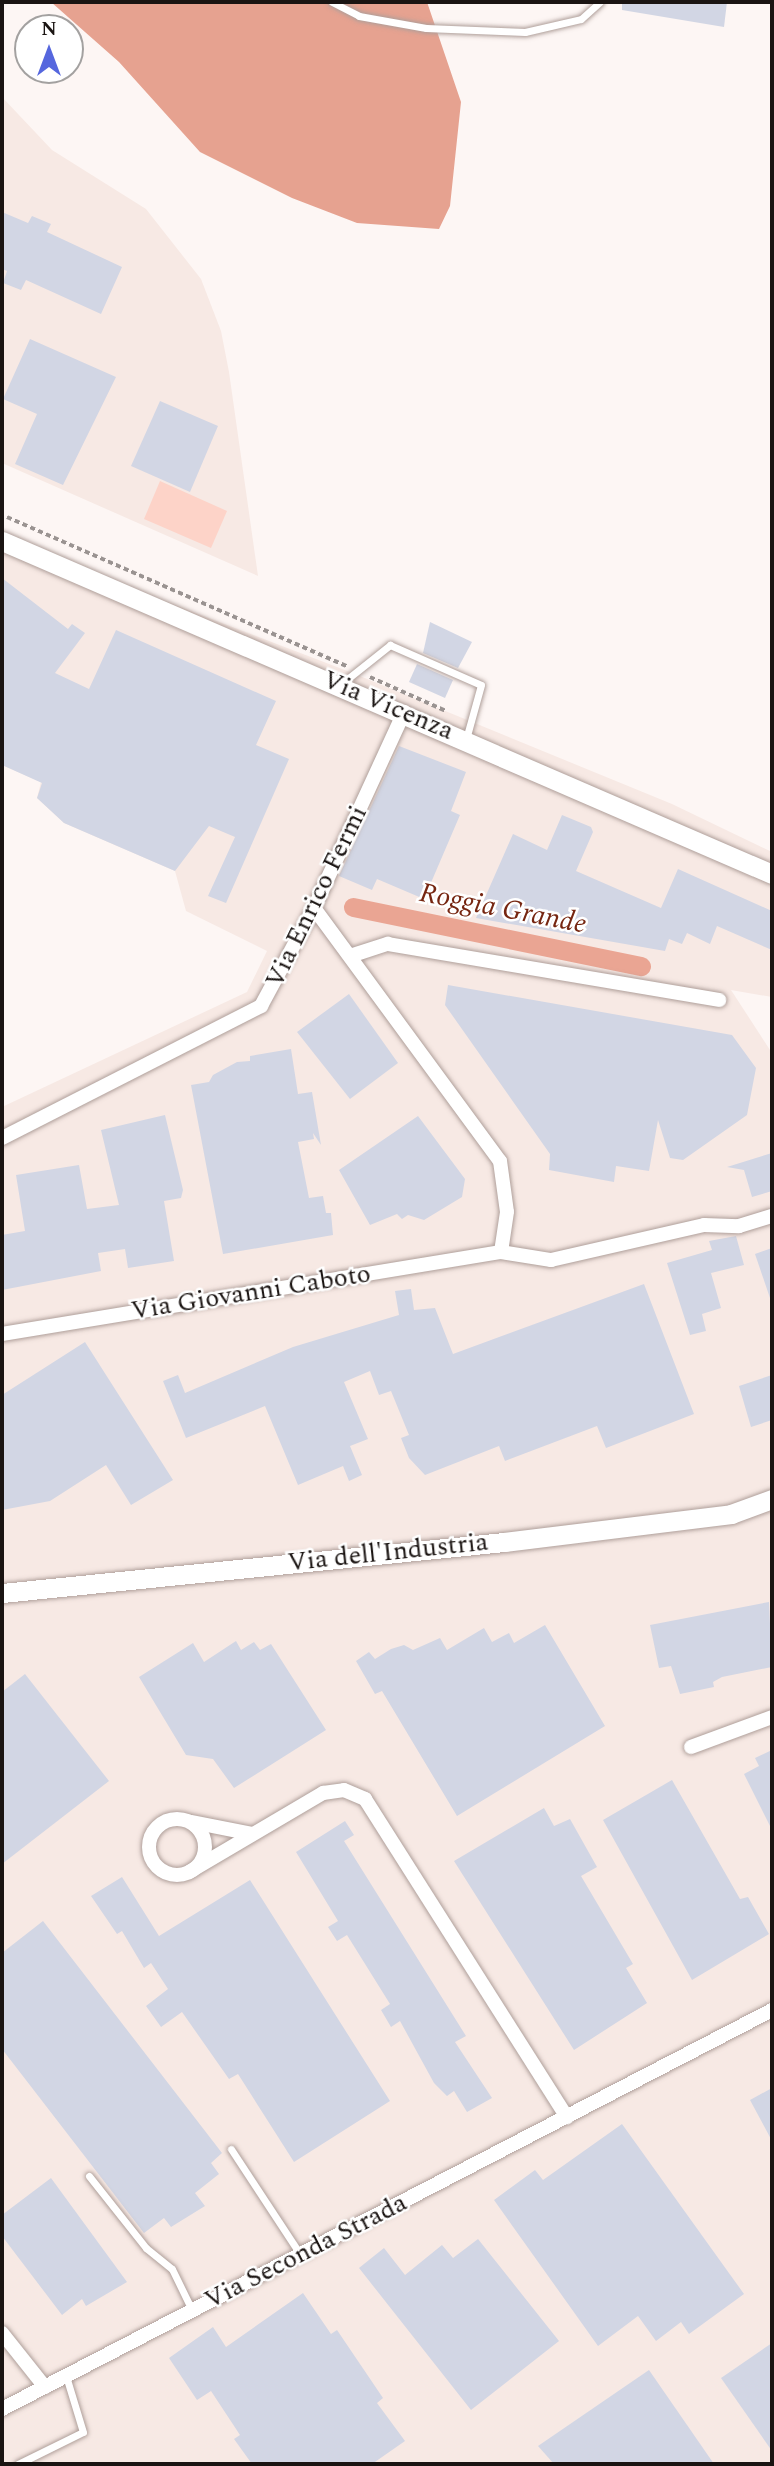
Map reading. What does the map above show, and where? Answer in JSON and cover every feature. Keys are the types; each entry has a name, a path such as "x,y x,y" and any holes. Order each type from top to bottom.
{"street":[{"name":"Via Vicenza","path":"2,541 404,712 772,874"},
{"name":"Via Enrico Fermi","path":"2,1138 261,1006 314,908 404,712"},
{"path":"314,908 500,1161 507,1212 501,1252"},
{"path":"350,957 388,944 719,1000"},
{"name":"Via Giovanni Caboto","path":"2,1334 501,1252 551,1260 705,1225 739,1226 772,1216"},
{"name":"Via dell'Industria","path":"2,1593 531,1538 732,1514 772,1499"},
{"path":"691,1747 772,1717"},
{"path":"252,1834 187,1821 160,1825 149,1849 163,1871 189,1872 323,1793 344,1790 365,1799 567,2117"},
{"path":"187,1821 205,1842 202,1860 189,1872"},
{"name":"Via Seconda Strada","path":"2,2409 772,2010"},
{"path":"2,2333 45,2387"}],"lane":[{"path":"332,2 359,16 426,28 525,32 581,19 600,2"},
{"path":"340,685 390,645 481,685 466,739"},
{"path":"231,2149 300,2255"},
{"path":"89,2176 146,2248 172,2269 193,2310"},
{"path":"19,2464 83,2432 66,2376"}],"shaded area":[{"path":"51,2 427,2 461,102 450,206 439,229 357,223 292,198 200,152 119,62 84,31 84,14 65,14"},
{"path":"2,97 52,150 146,209 201,279 221,331 229,372 258,576 2,463"},
{"path":"160,481 227,511 211,548 144,519"},
{"path":"2,539 350,672 672,804 772,852 772,997 731,990 772,1053 772,2464 2,2464 2,1107 247,992 267,951 186,911 175,871 64,823 37,798 41,782 2,765"}],"building":[{"path":"622,2 727,2 724,27 622,10"},
{"path":"2,212 28,223 32,216 51,224 47,232 122,267 101,314 26,280 21,290 3,283 7,271 2,269"},
{"path":"30,339 116,377 63,485 15,464 37,414 3,399"},
{"path":"160,401 218,426 190,492 131,466"},
{"path":"2,578 68,629 72,624 85,633 55,673 89,689 116,630 276,701 256,745 289,759 226,903 208,896 235,837 209,826 175,871 64,823 37,798 42,783 2,765"},
{"path":"430,622 472,642 458,668 423,653"},
{"path":"417,664 453,680 445,698 409,682"},
{"path":"399,746 466,772 451,811 460,815 424,899 377,879 372,890 339,876"},
{"path":"562,815 591,827 593,832 576,871 661,908 678,869 772,911 772,950 717,926 710,944 687,933 682,944 669,939 665,951 476,918 513,834 547,850"},
{"path":"448,985 732,1035 756,1068 747,1115 683,1160 670,1158 658,1120 649,1171 616,1166 614,1182 549,1170 550,1154 445,1005"},
{"path":"349,994 398,1063 350,1099 297,1032"},
{"path":"291,1049 298,1094 312,1092 321,1145 313,1133 314,1139 298,1142 309,1198 323,1196 326,1213 331,1213 333,1235 223,1254 191,1085 209,1082 213,1075 237,1062 250,1061 250,1056"},
{"path":"165,1115 183,1190 181,1198 164,1201 174,1261 128,1268 125,1249 98,1253 101,1271 2,1290 2,1235 25,1231 16,1175 79,1165 87,1209 119,1205 101,1130"},
{"path":"418,1116 465,1179 462,1197 424,1220 408,1215 402,1219 397,1214 370,1225 339,1170"},
{"path":"772,1153 772,1191 752,1197 744,1170 727,1167"},
{"path":"736,1236 744,1265 711,1273 721,1308 702,1314 706,1331 690,1335 667,1263 712,1250 709,1241"},
{"path":"772,1248 772,1298 770,1298 755,1254"},
{"path":"644,1284 694,1414 606,1448 597,1426 505,1461 499,1446 425,1475 409,1458 401,1438 409,1435 391,1391 379,1395 370,1371 344,1382 368,1439 350,1446 362,1475 349,1481 343,1466 298,1485 265,1406 186,1438 163,1381 178,1375 185,1393 293,1347 399,1315 395,1291 411,1289 414,1310 435,1308 453,1354"},
{"path":"85,1342 173,1480 131,1505 106,1465 50,1501 2,1510 2,1395"},
{"path":"772,1375 772,1420 751,1427 739,1386"},
{"path":"769,1602 772,1667 722,1677 713,1682 714,1687 680,1694 671,1666 659,1668 650,1625"},
{"path":"545,1625 605,1726 457,1816 382,1691 375,1694 356,1661 369,1652 375,1659 391,1649 404,1645 413,1650 440,1638 447,1650 484,1628 492,1642 509,1633 514,1643"},
{"path":"236,1641 241,1650 254,1642 260,1650 271,1644 326,1730 234,1788 213,1759 186,1755 139,1677 193,1643 204,1662"},
{"path":"25,1674 109,1781 2,1864 2,1692"},
{"path":"772,1750 772,1830 744,1774 759,1766 755,1758"},
{"path":"672,1780 740,1899 748,1897 769,1934 692,1980 603,1820"},
{"path":"544,1808 554,1826 570,1819 597,1867 581,1876 633,1964 626,1968 647,2003 574,2050 454,1861"},
{"path":"345,1821 354,1835 344,1841 466,2036 455,2042 492,2098 467,2112 454,2091 447,2096 434,2083 400,2021 391,2027 381,2010 390,2004 347,1935 337,1941 328,1927 338,1921 296,1852"},
{"path":"122,1877 159,1936 250,1880 390,2101 294,2162 238,2074 229,2079 182,2012 161,2027 146,2006 168,1989 151,1963 144,1968 122,1931 117,1934 91,1896"},
{"path":"43,1921 222,2153 211,2163 219,2174 195,2193 205,2206 171,2227 164,2218 144,2233 2,2049 2,1953"},
{"path":"772,2088 772,2141 750,2100"},
{"path":"622,2124 744,2294 689,2334 681,2322 656,2341 638,2316 598,2346 494,2200 535,2170 543,2180"},
{"path":"51,2178 127,2282 86,2306 82,2299 62,2315 2,2236 2,2215"},
{"path":"478,2239 559,2341 471,2410 359,2268 384,2248 405,2275 442,2245 453,2258"},
{"path":"303,2293 331,2334 337,2330 383,2398 377,2403 405,2441 372,2464 252,2464 234,2439 240,2435 211,2391 197,2400 169,2358 213,2327 226,2347"},
{"path":"772,2343 772,2451 721,2378"},
{"path":"649,2370 714,2464 554,2464 538,2446"}],"waterway":[{"name":"Roggia Grande","path":"353,907 641,966"}]}
